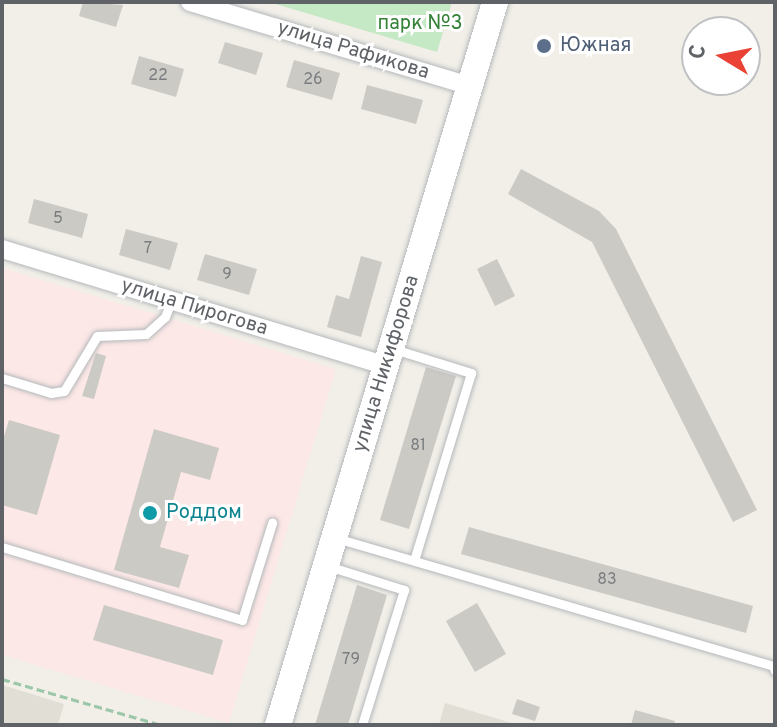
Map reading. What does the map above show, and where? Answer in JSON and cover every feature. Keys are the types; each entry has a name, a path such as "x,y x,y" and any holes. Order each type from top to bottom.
{"main road":[{"name":"улица Никифорова","path":"278,725 495,2"}],"street":[{"name":"улица Рафикова","path":"190,2 470,86"},
{"name":"улица Пирогова","path":"2,249 171,301 389,357"}],"lane":[{"path":"2,378 51,393 64,391 97,336 146,334 165,317 171,301"},
{"path":"389,357 471,373 414,561"},
{"path":"2,547 242,620 272,523"},
{"path":"335,537 773,666 775,671"},
{"path":"326,566 404,590 362,725"}],"path":[{"path":"2,679 161,725"}],"shaded area":[{"path":"2,268 336,369 229,723 2,655"},
{"path":"2,685 64,704 58,725 2,725"},
{"path":"445,703 518,725 439,725"}],"green space":[{"name":"парк №3","path":"269,2 452,2 437,52"}],"building":[{"path":"83,2 123,5 116,27 79,16"},
{"path":"225,42 263,53 256,75 218,63"},
{"path":"139,56 184,69 176,97 131,84"},
{"path":"294,60 340,73 332,100 286,87"},
{"path":"367,85 423,100 416,124 361,109"},
{"path":"521,169 599,211 616,229 757,510 733,522 592,242 508,194"},
{"path":"34,199 88,214 82,238 28,223"},
{"path":"126,229 178,243 170,270 119,255"},
{"path":"205,254 257,269 249,295 197,280"},
{"path":"361,256 382,262 361,337 327,327 336,295 349,299"},
{"path":"497,259 515,296 495,306 477,269"},
{"path":"96,353 106,356 94,399 82,396"},
{"path":"426,367 456,376 409,529 380,520"},
{"path":"9,420 60,435 37,515 2,505 2,443"},
{"name":"Роддом","path":"154,429 219,448 210,480 181,472 160,547 189,555 179,588 114,570"},
{"path":"469,527 753,606 746,633 461,554"},
{"path":"357,585 387,595 348,725 315,725"},
{"path":"477,603 506,654 475,672 446,621"},
{"path":"104,605 223,640 213,675 93,640"},
{"path":"517,699 540,707 535,721 512,714"},
{"path":"635,710 675,721 674,725 631,725"}],"place":[{"name":"Южная","path":"544,46"},
{"name":"Роддом","path":"150,513"}]}
